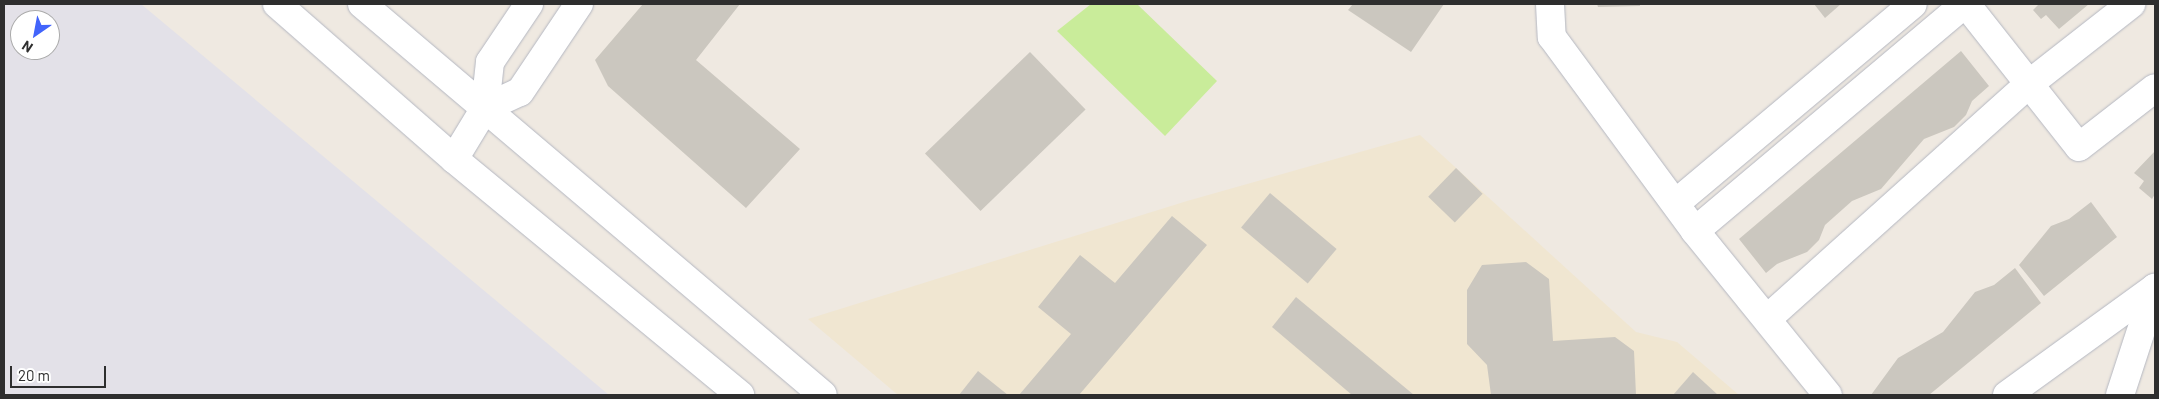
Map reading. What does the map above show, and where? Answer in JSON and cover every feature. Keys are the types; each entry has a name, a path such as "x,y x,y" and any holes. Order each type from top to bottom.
{"street":[{"path":"277,4 454,159 740,395"},
{"path":"362,4 823,395"},
{"path":"454,159 485,108 490,62 529,4"},
{"path":"485,108 520,92 579,4"},
{"path":"1550,4 1552,37 1695,231 1828,395"},
{"path":"1676,203 1913,4"},
{"path":"1695,231 1965,4 2079,147 2155,88"},
{"path":"1767,319 2030,84 2132,4"},
{"path":"2007,395 2155,288"},
{"path":"2120,395 2155,288"}],"shaded area":[{"path":"4,4 141,4 609,395 4,395"},
{"path":"1420,135 1636,332 1677,342 1739,395 898,395 808,319 1187,201"}],"green space":[{"path":"1091,4 1137,4 1217,81 1165,136 1057,31"}],"building":[{"path":"643,4 740,4 696,60 800,149 746,208 608,86 595,60"},
{"path":"1353,4 1444,4 1411,52 1348,10"},
{"path":"1597,4 1640,4 1640,6 1598,7"},
{"path":"1814,4 1841,4 1825,18"},
{"path":"2039,4 2089,4 2059,29 2046,15 2041,19 2033,10"},
{"path":"1961,51 1989,86 1972,101 1966,115 1954,127 1924,139 1881,189 1852,201 1825,225 1819,240 1807,252 1777,264 1766,273 1739,239"},
{"path":"1030,52 1086,110 981,211 925,153"},
{"path":"2155,151 2155,194 2152,199 2139,188 2144,181 2134,173"},
{"path":"1456,168 1483,194 1455,222 1428,197"},
{"path":"1270,193 1337,249 1308,283 1241,227"},
{"path":"2091,202 2117,237 2044,296 2019,265 2051,226 2069,219"},
{"path":"1172,216 1207,245 1079,395 1019,395 1071,334 1038,307 1080,255 1115,283"},
{"path":"1526,262 1549,279 1553,341 1615,337 1634,351 1636,395 1491,395 1487,365 1467,344 1467,290 1482,265"},
{"path":"2015,268 2041,303 1929,395 1871,395 1898,358 1943,332 1975,292 1994,285"},
{"path":"1296,297 1414,395 1352,395 1272,327"},
{"path":"978,371 1008,395 959,395"},
{"path":"1693,372 1718,395 1673,395"}]}
